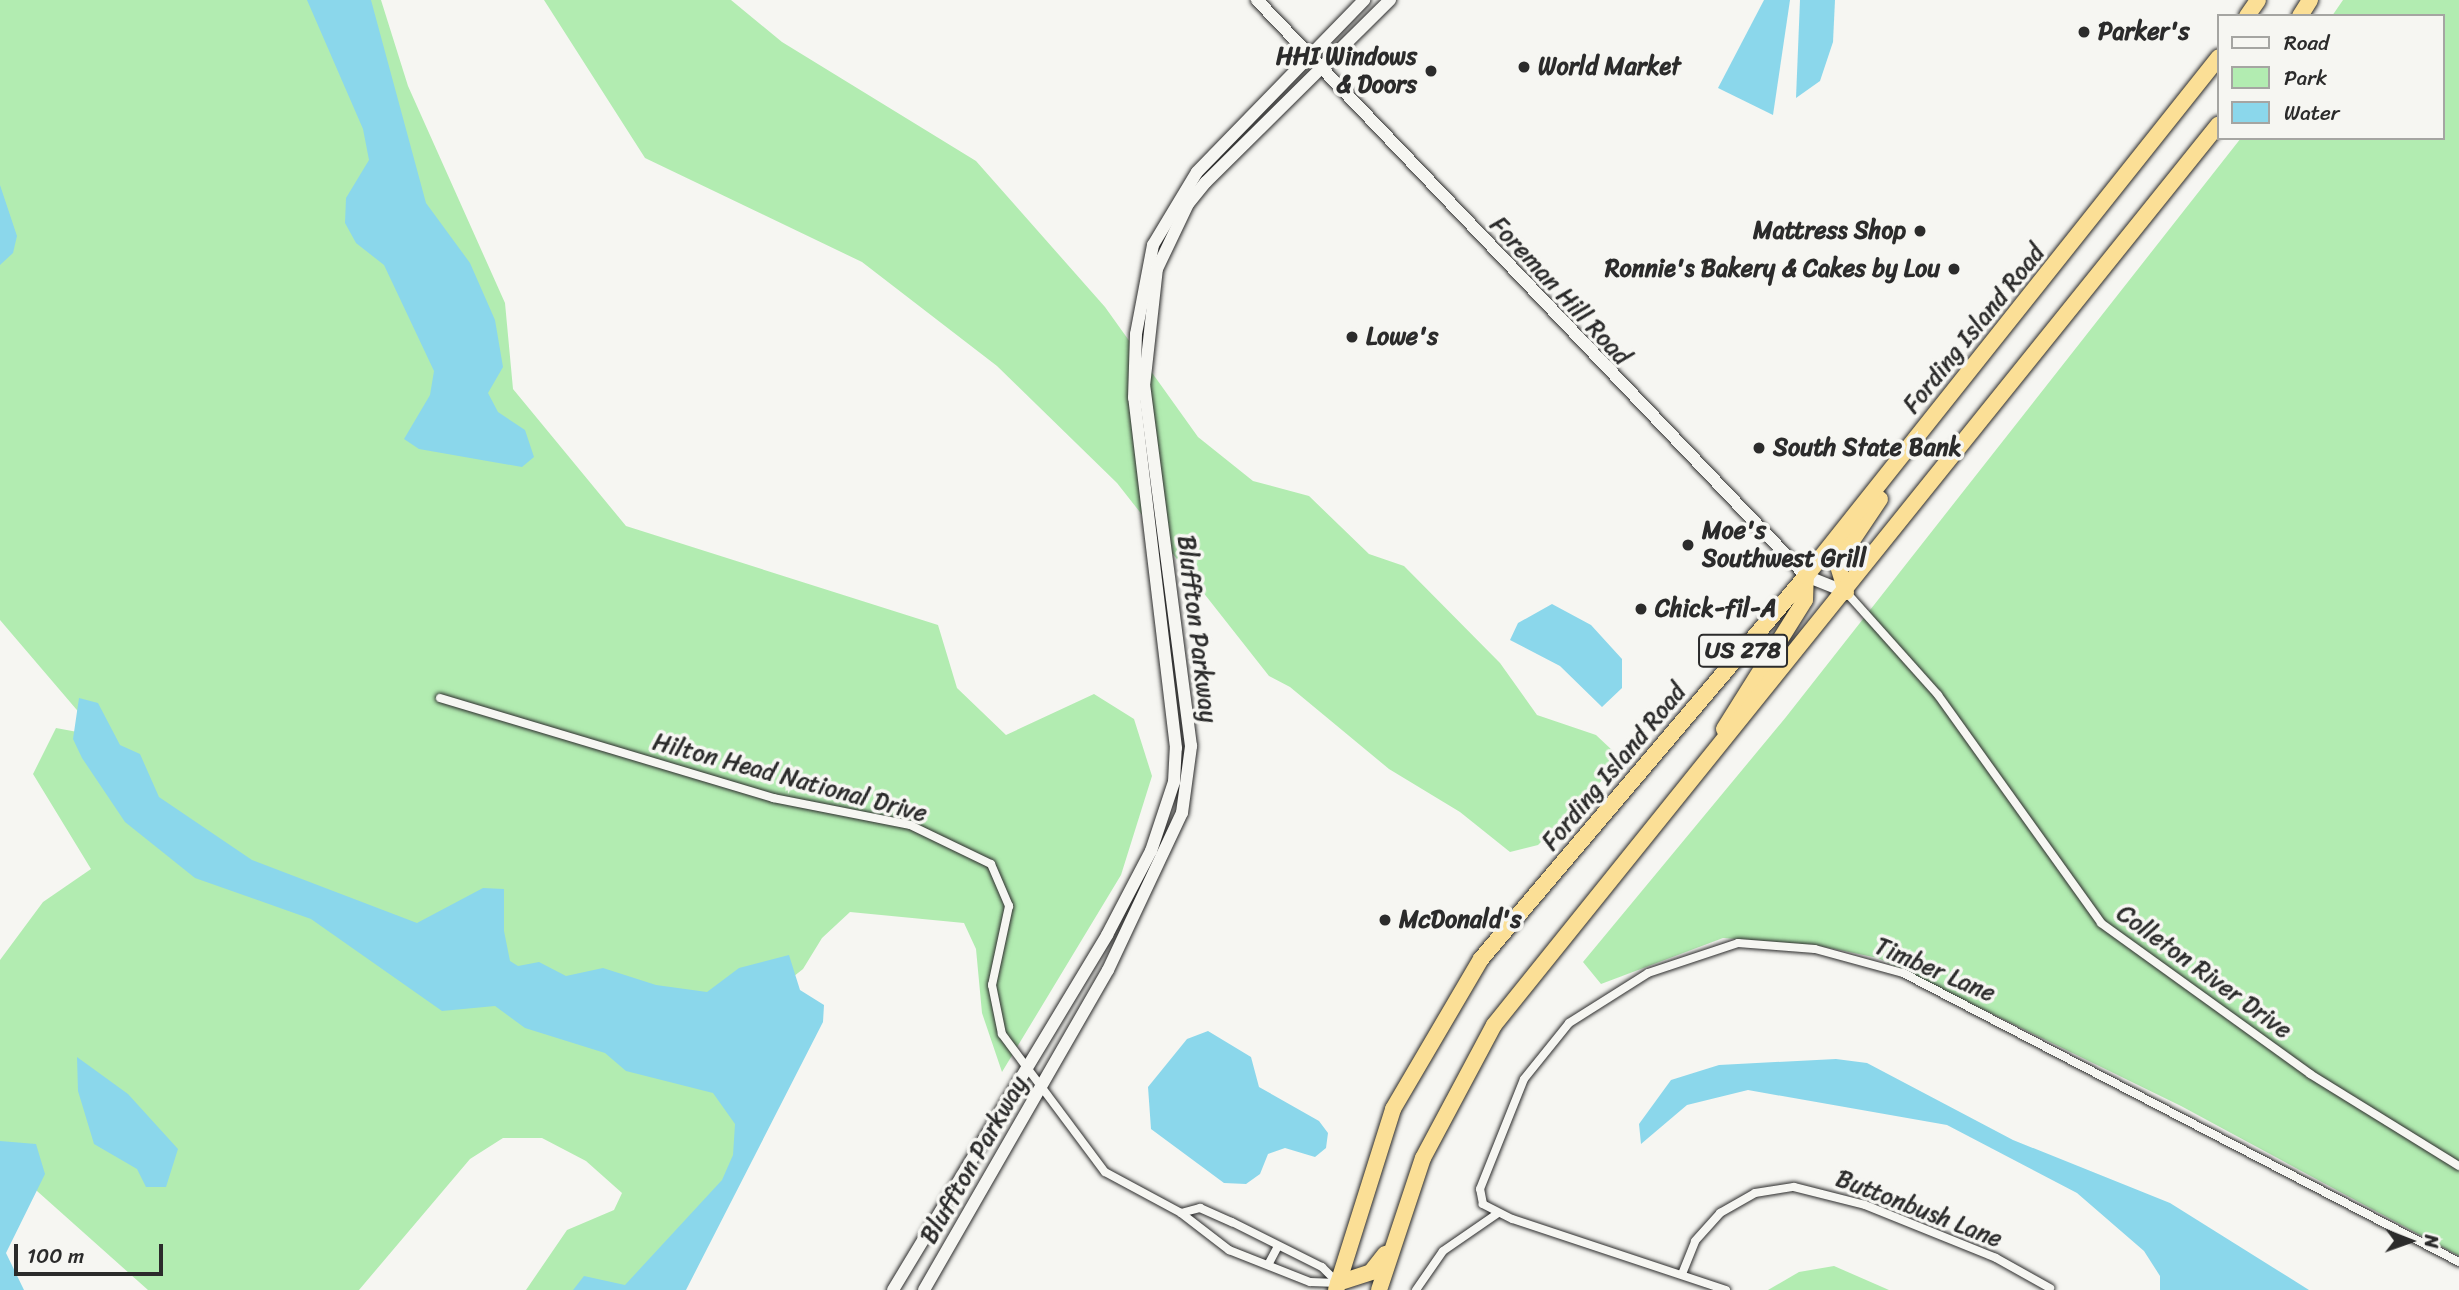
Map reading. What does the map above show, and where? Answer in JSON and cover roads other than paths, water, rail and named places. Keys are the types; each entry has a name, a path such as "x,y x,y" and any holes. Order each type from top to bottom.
{"highway":[{"name":"Fording Island Road","path":"1339,1288 1393,1109 1481,959 1806,576 2218,58"},
{"name":"US 278","path":"1379,1290 1423,1158 1494,1025 1686,791 2218,125"},
{"path":"1846,592 1838,562 1843,551 1948,398"},
{"path":"1686,791 1805,600 1806,576"},
{"path":"1339,1288 1371,1272 1393,1243"}],"main road":[{"name":"Foreman Hill Road","path":"1257,0 1310,51 1806,576 1846,592"},
{"name":"Bluffton Parkway","path":"893,1290 1028,1073 1130,893 1174,782 1176,748 1134,398 1136,334 1153,245 1197,172 1310,51 1364,0"},
{"name":"Bluffton Parkway","path":"924,1290 1040,1090 1162,864 1188,785 1191,746 1144,386 1157,270 1188,204 1206,183 1326,68 1390,0"}],"street":[{"name":"Colleton River Drive","path":"1846,592 1938,695 2101,923 2310,1074 2459,1166"},
{"name":"Hilton Head National Drive","path":"440,698 772,798 910,825 991,864 1009,906 992,985 1002,1034 1040,1090 1105,1172 1181,1213 1217,1243 1310,1282 1339,1288"},
{"name":"Timber Lane","path":"1498,1213 1483,1204 1482,1183 1524,1079 1555,1037 1619,987 1738,943 1815,950 1903,973 2055,1047 2459,1262"},
{"name":"Buttonbush Lane","path":"1682,1274 1695,1241 1720,1213 1755,1193 1794,1187 1865,1205 1996,1258 2050,1288"},
{"name":"Hilton Head National Drive","path":"1181,1213 1200,1209 1278,1246 1339,1288"},
{"path":"1416,1290 1443,1251 1498,1213 1726,1290"},
{"path":"1268,1265 1278,1246"}],"water":[{"path":"307,0 371,0 426,203 470,263 495,320 503,367 488,393 498,412 525,430 534,457 522,467 419,449 404,439 430,395 434,371 384,265 356,243 345,223 346,198 369,160 363,129"},
{"path":"1764,0 1790,0 1773,115 1718,88"},
{"path":"1800,0 1835,0 1833,42 1820,81 1796,98"},
{"path":"0,185 17,236 13,253 0,265"},
{"path":"1552,604 1591,625 1622,659 1622,688 1602,707 1560,666 1510,640 1518,623"},
{"path":"79,698 98,703 120,745 140,754 159,797 252,860 417,923 483,888 504,889 504,931 510,961 518,966 539,962 566,976 603,968 656,985 707,992 739,968 789,955 800,990 824,1005 823,1022 686,1290 573,1290 584,1276 625,1285 722,1180 733,1155 735,1124 713,1093 626,1071 605,1053 525,1028 495,1006 442,1011 311,919 195,878 125,822 82,758 73,739"},
{"path":"1208,1031 1251,1057 1259,1087 1319,1121 1328,1133 1326,1148 1315,1157 1285,1148 1268,1154 1260,1174 1246,1184 1224,1183 1151,1129 1148,1087 1187,1039"},
{"path":"77,1057 128,1094 178,1149 166,1187 146,1187 137,1169 94,1144 78,1091"},
{"path":"1836,1059 1867,1063 2013,1140 2170,1203 2309,1290 2160,1290 2160,1276 2144,1251 2077,1193 1947,1125 1748,1090 1687,1105 1641,1144 1639,1124 1671,1080 1719,1065"},
{"path":"0,1141 36,1144 45,1174 6,1253 24,1290 0,1290"}],"place":[{"name":"Parker's","path":"2084,32"},
{"name":"World Market","path":"1524,67"},
{"name":"HHI Windows & Doors","path":"1431,71"},
{"name":"Mattress Shop","path":"1920,231"},
{"name":"Ronnie's Bakery & Cakes by Lou","path":"1954,269"},
{"name":"Lowe's","path":"1352,337"},
{"name":"South State Bank","path":"1759,448"},
{"name":"Moe's Southwest Grill","path":"1688,545"},
{"name":"Chick-fil-A","path":"1641,609"},
{"name":"McDonald's","path":"1385,920"}]}
